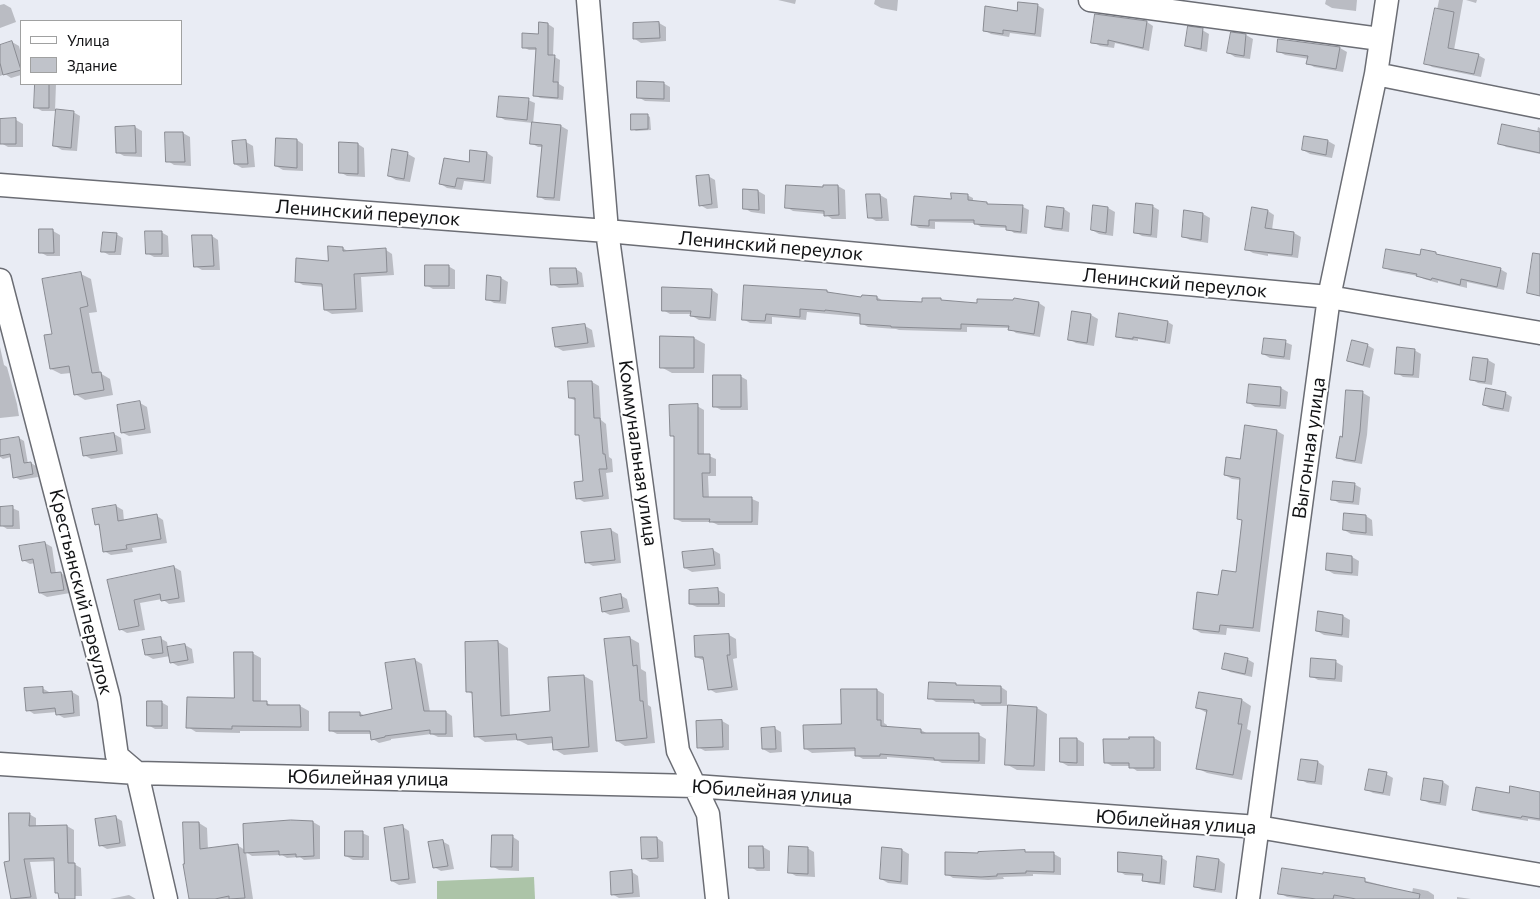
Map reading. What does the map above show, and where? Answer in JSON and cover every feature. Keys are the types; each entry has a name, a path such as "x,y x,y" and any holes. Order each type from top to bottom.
{"street":[{"name":"Коммунальная улица","path":"588,0 607,231 678,751 708,814 717,899"},
{"path":"1090,0 1380,38"},
{"name":"Выгонная улица","path":"1248,899 1329,297 1376,74 1386,0"},
{"path":"1376,74 1540,107"},
{"name":"Ленинский переулок","path":"0,185 607,231 1329,297 1540,332"},
{"name":"Крестьянский переулок","path":"0,280 109,700 117,756 137,773"},
{"name":"Юбилейная улица","path":"0,764 137,773 695,786 1258,827 1540,875"},
{"path":"137,773 166,899"}],"green space":[{"path":"534,877 535,899 437,899 437,881"}],"building":[{"path":"1018,2 1038,4 1035,34 1003,30 1003,34 983,31 985,6 1017,11"},
{"path":"1435,8 1454,12 1448,48 1479,54 1474,74 1424,64"},
{"path":"1095,14 1147,21 1143,48 1108,40 1108,45 1091,43"},
{"path":"539,22 548,23 548,55 555,55 553,82 558,82 558,98 533,96 536,48 522,48 522,33 538,34"},
{"path":"659,22 660,38 633,39 633,23"},
{"path":"1188,26 1203,28 1201,49 1185,46"},
{"path":"1231,32 1246,34 1244,56 1227,53"},
{"path":"1278,39 1340,47 1336,69 1306,64 1308,56 1277,52"},
{"path":"12,41 20,70 3,75 0,63 0,45"},
{"path":"637,81 664,82 664,99 637,98"},
{"path":"35,85 49,85 49,108 34,108"},
{"path":"499,96 529,98 527,120 497,117"},
{"path":"56,109 74,111 71,148 53,146"},
{"path":"631,114 648,114 648,129 631,130"},
{"path":"16,118 16,144 0,144 0,119"},
{"path":"532,122 561,125 554,198 537,197 542,145 530,144"},
{"path":"1502,124 1540,132 1540,153 1498,144"},
{"path":"135,126 136,153 116,153 115,127"},
{"path":"165,132 183,132 185,162 166,162"},
{"path":"1304,136 1328,140 1326,155 1302,150"},
{"path":"276,138 297,139 297,168 275,166"},
{"path":"246,140 248,164 234,164 232,141"},
{"path":"339,142 358,143 358,174 339,173"},
{"path":"392,149 408,152 404,179 388,176"},
{"path":"470,150 487,152 484,181 457,178 455,187 439,184 444,158 469,162"},
{"path":"709,175 712,204 699,206 696,176"},
{"path":"786,185 823,187 823,185 838,185 839,215 824,216 824,211 785,208"},
{"path":"743,189 758,190 759,210 743,209"},
{"path":"951,193 968,194 968,200 987,202 987,204 1023,205 1021,232 1006,230 1006,226 974,224 974,220 929,220 929,226 911,225 914,196 951,199"},
{"path":"866,194 880,194 882,218 868,218"},
{"path":"1136,203 1153,205 1151,235 1134,233"},
{"path":"1093,205 1108,207 1106,233 1091,230"},
{"path":"1047,206 1064,208 1062,229 1045,227"},
{"path":"1252,207 1268,210 1265,228 1294,232 1292,255 1245,250"},
{"path":"1184,210 1203,213 1201,240 1182,237"},
{"path":"39,229 53,229 54,253 39,253"},
{"path":"145,231 162,231 162,254 146,254"},
{"path":"103,232 117,233 115,252 101,252"},
{"path":"192,235 212,235 214,266 194,267"},
{"path":"328,246 343,247 343,251 386,248 387,272 354,274 356,309 324,310 322,284 295,282 296,258 328,261"},
{"path":"1386,249 1420,255 1421,249 1501,268 1497,287 1461,279 1460,285 1383,268"},
{"path":"1533,253 1540,254 1540,296 1527,293"},
{"path":"425,265 449,265 449,286 425,286"},
{"path":"550,268 576,268 578,284 551,285"},
{"path":"81,272 88,306 80,308 92,373 101,372 104,390 74,395 69,366 50,369 44,335 52,334 42,279"},
{"path":"487,275 501,277 500,301 486,300"},
{"path":"744,285 827,290 827,292 861,297 862,295 877,296 877,300 922,302 922,298 941,298 941,300 977,303 977,299 1013,300 1014,298 1039,302 1034,334 1008,330 1009,326 961,324 961,329 860,324 860,314 825,310 800,309 800,317 766,314 765,321 742,320"},
{"path":"662,287 712,289 710,318 690,316 691,311 662,311"},
{"path":"1072,311 1091,314 1087,343 1068,340"},
{"path":"1119,313 1168,321 1165,342 1133,337 1133,339 1116,337"},
{"path":"585,324 588,343 555,347 552,328"},
{"path":"660,336 694,337 694,368 660,368"},
{"path":"1264,338 1286,340 1284,357 1262,354"},
{"path":"1352,340 1368,344 1363,365 1347,361"},
{"path":"1397,347 1415,349 1413,375 1395,374"},
{"path":"1473,357 1488,359 1485,382 1470,380"},
{"path":"713,375 741,375 741,407 713,407"},
{"path":"568,381 592,381 594,418 600,418 603,454 605,454 607,469 599,469 603,496 576,499 574,482 583,481 579,435 575,435 575,398 569,398"},
{"path":"1249,384 1281,387 1280,406 1247,403"},
{"path":"1486,388 1506,392 1503,409 1483,405"},
{"path":"1346,390 1363,391 1360,431 1355,461 1336,458 1340,436 1342,437"},
{"path":"140,401 145,429 121,433 117,405"},
{"path":"698,404 698,454 710,454 710,473 702,473 703,497 752,497 752,522 709,522 710,519 674,519 674,436 670,436 669,405"},
{"path":"1245,425 1277,430 1253,628 1220,625 1219,632 1193,629 1197,592 1218,595 1222,570 1236,572 1242,520 1237,519 1240,478 1224,475 1226,457 1240,459"},
{"path":"114,433 117,451 83,456 80,438"},
{"path":"19,437 24,463 31,462 33,474 13,478 10,454 0,456 0,440"},
{"path":"1333,481 1355,483 1353,502 1331,500"},
{"path":"116,505 118,521 157,514 161,539 126,545 127,549 103,552 99,524 95,525 92,509"},
{"path":"13,506 13,526 0,526 0,507"},
{"path":"1344,513 1366,515 1366,533 1343,530"},
{"path":"611,529 615,560 585,563 581,532"},
{"path":"45,542 51,573 61,572 64,590 39,593 33,559 22,561 19,546"},
{"path":"713,549 715,565 684,568 682,552"},
{"path":"1327,553 1352,556 1352,573 1326,570"},
{"path":"174,566 179,598 161,601 160,594 134,600 139,626 119,630 107,580"},
{"path":"718,588 719,604 689,604 689,590"},
{"path":"621,594 623,608 602,612 600,598"},
{"path":"1318,611 1343,615 1342,635 1316,631"},
{"path":"729,634 730,655 727,655 732,687 708,690 703,657 695,657 694,636"},
{"path":"161,637 163,653 145,655 142,640"},
{"path":"630,637 633,666 637,665 640,701 643,701 647,738 616,741 604,639"},
{"path":"498,641 501,716 550,711 548,677 584,675 589,747 553,750 552,737 517,740 516,734 474,737 472,692 466,692 465,642"},
{"path":"185,644 188,660 170,663 167,647"},
{"path":"234,652 253,652 253,701 267,701 267,705 300,705 301,727 232,726 232,729 186,728 187,697 234,698"},
{"path":"1225,653 1248,658 1245,674 1222,669"},
{"path":"1311,658 1336,660 1335,679 1310,677"},
{"path":"415,659 424,711 446,711 446,734 430,734 430,730 385,736 371,740 370,731 329,731 329,712 360,712 360,716 392,709 385,663"},
{"path":"929,682 1001,686 1001,703 974,703 974,700 928,699"},
{"path":"43,687 43,693 72,691 74,713 56,715 55,708 26,711 24,688"},
{"path":"841,689 877,689 877,720 881,720 881,726 921,729 921,733 979,733 979,761 934,760 934,758 880,754 880,756 855,756 855,748 804,749 803,725 841,724"},
{"path":"1199,692 1242,699 1238,724 1242,724 1233,775 1196,769 1207,710 1196,708"},
{"path":"147,701 162,701 162,726 147,726"},
{"path":"1008,705 1037,707 1034,766 1005,765"},
{"path":"722,720 723,747 697,748 696,721"},
{"path":"775,727 776,749 762,749 761,728"},
{"path":"1129,737 1154,737 1154,768 1129,768 1129,763 1104,763 1103,739 1129,739"},
{"path":"1060,738 1077,738 1077,763 1060,762"},
{"path":"1301,759 1318,761 1315,782 1298,780"},
{"path":"1369,769 1387,772 1383,793 1365,790"},
{"path":"1424,778 1443,781 1440,803 1421,800"},
{"path":"1510,786 1540,792 1540,819 1522,816 1521,818 1472,810 1476,787 1509,793"},
{"path":"9,813 30,813 29,826 67,825 68,863 75,863 75,899 59,899 58,893 55,893 54,858 24,859 31,897 11,899 4,862 9,861"},
{"path":"116,816 120,843 99,846 95,819"},
{"path":"291,820 313,821 314,856 296,857 296,854 279,855 279,851 244,853 243,824"},
{"path":"183,822 199,822 200,849 238,844 245,898 229,899 229,896 215,899 189,899 183,864"},
{"path":"403,825 409,879 391,881 384,828"},
{"path":"345,831 363,831 363,857 345,856"},
{"path":"492,835 513,835 512,867 491,867"},
{"path":"641,837 657,837 658,858 642,859"},
{"path":"443,840 448,866 433,868 428,842"},
{"path":"749,846 763,846 764,868 749,868"},
{"path":"789,846 808,847 808,874 788,873"},
{"path":"882,847 902,849 901,882 880,879"},
{"path":"1025,850 1025,852 1054,852 1054,872 1026,871 1026,873 997,874 997,876 981,877 945,875 945,852 978,853"},
{"path":"1118,852 1162,856 1160,883 1142,881 1143,874 1118,872"},
{"path":"1197,856 1219,859 1215,890 1194,887"},
{"path":"1282,868 1365,878 1365,882 1420,894 1419,899 1356,899 1334,895 1333,899 1316,899 1278,894"},
{"path":"632,870 633,893 611,895 610,872"}]}
